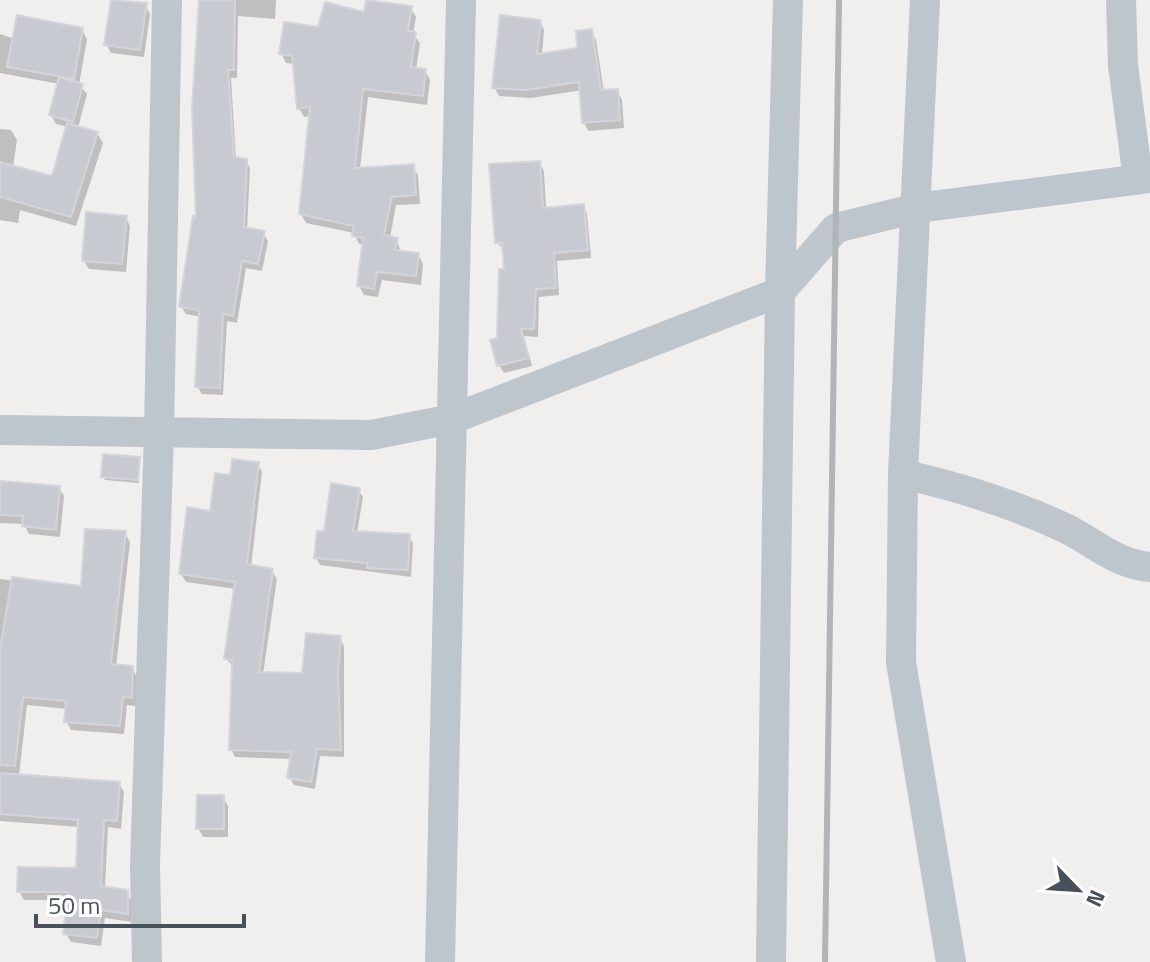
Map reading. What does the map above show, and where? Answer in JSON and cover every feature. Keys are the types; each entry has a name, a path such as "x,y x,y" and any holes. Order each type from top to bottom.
{"street":[{"path":"147,962 145,865 159,433 167,0"},
{"path":"440,962 461,0"},
{"path":"771,962 780,292 788,0"},
{"path":"925,0 903,474 901,662 951,962"},
{"path":"0,430 371,435 452,419 780,292 836,228 917,208 1144,179 1123,65 1121,0"},
{"path":"903,474 1014,507 1069,530 1100,552 1150,567"}],"building":[{"path":"111,0 147,3 140,50 104,45"},
{"path":"199,0 235,0 234,70 228,70 234,157 247,159 244,227 265,231 258,264 242,261 233,316 223,314 220,388 195,387 199,310 179,307 193,216 196,217 192,108"},
{"path":"366,0 412,6 408,31 416,32 411,67 426,69 423,96 363,89 355,168 414,164 416,195 392,197 384,235 398,238 395,250 419,253 416,276 377,272 374,289 357,286 363,238 352,236 354,226 299,214 310,107 297,109 292,56 279,54 284,22 318,27 325,2 364,12"},
{"path":"17,15 83,28 74,79 7,67"},
{"path":"500,15 541,20 537,54 577,48 576,31 592,29 601,90 618,89 620,120 582,123 579,82 526,90 492,88"},
{"path":"59,77 83,84 73,122 49,115"},
{"path":"67,123 98,132 71,217 0,197 0,162 52,176"},
{"path":"540,161 543,208 584,204 588,250 554,253 556,288 536,289 534,329 521,329 529,358 497,366 490,340 497,338 499,269 504,269 502,243 495,243 489,164"},
{"path":"86,212 127,216 122,264 82,261"},
{"path":"103,454 140,457 138,480 101,477"},
{"path":"232,459 259,462 247,564 273,569 259,672 302,673 306,633 341,636 338,675 341,750 317,749 311,782 287,778 291,752 229,750 232,660 224,659 235,582 179,574 187,507 210,511 215,473 230,475"},
{"path":"0,481 60,486 56,530 22,526 23,516 0,515"},
{"path":"331,483 360,488 353,531 410,534 408,570 367,568 367,563 314,558 317,531 324,531"},
{"path":"85,529 126,531 111,664 133,666 132,698 123,697 120,726 64,722 66,701 23,697 15,766 0,765 0,650 12,577 81,586"},
{"path":"0,773 120,782 117,821 104,820 101,886 128,890 128,914 101,910 97,938 63,934 68,892 17,892 18,867 76,868 78,820 0,814"},
{"path":"197,795 224,795 224,829 196,829"}],"railway":[{"path":"825,962 839,0"}]}
